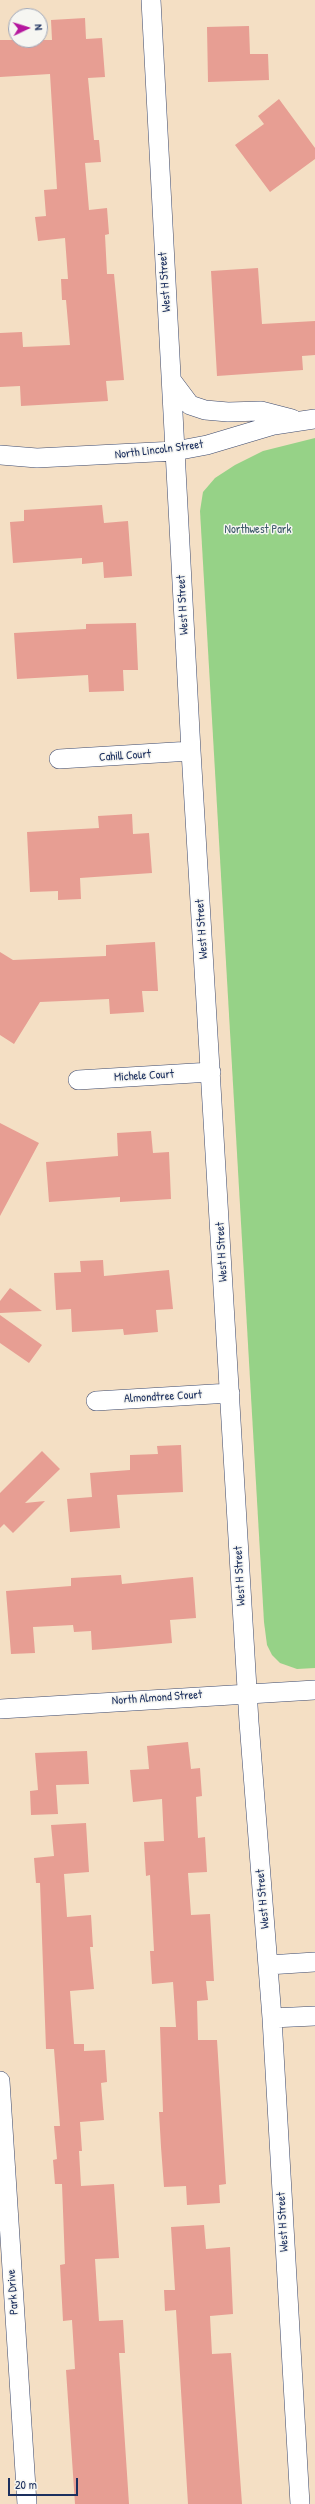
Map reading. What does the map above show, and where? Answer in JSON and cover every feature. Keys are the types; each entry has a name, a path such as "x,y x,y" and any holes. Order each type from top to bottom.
{"street":[{"name":"West H Street","path":"151,0 191,751 247,1693 272,2018 300,2504"},
{"path":"172,381 190,405 205,410 228,412 261,411 306,419"},
{"name":"North Lincoln Street","path":"0,455 37,458 176,451 208,445 306,419"},
{"name":"Cahill Court","path":"59,759 191,751"},
{"name":"Michele Court","path":"78,1080 211,1072"},
{"name":"Almondtree Court","path":"96,1401 230,1392"},
{"name":"North Almond Street","path":"0,1709 315,1690"},
{"path":"268,1965 315,1962"},
{"path":"272,2018 315,2016"},
{"name":"Park Drive","path":"0,2081 26,2504"}],"green space":[{"name":"Northwest Park","path":"315,438 315,1668 297,1669 280,1663 272,1655 267,1645 264,1622 200,511 203,492 215,478 235,465 263,451"}],"building":[{"path":"85,18 86,39 102,38 105,77 88,78 94,140 99,140 101,162 85,163 89,210 107,208 109,234 105,235 107,274 114,274 124,380 106,381 108,401 21,406 20,386 0,387 0,333 22,332 23,347 70,345 66,300 62,300 61,279 68,279 65,238 38,241 35,217 46,216 44,190 57,189 50,74 0,77 0,40 8,40 8,48 48,48 48,40 52,40 51,20"},
{"path":"249,26 250,54 268,54 269,80 208,82 207,27"},
{"path":"279,99 315,148 315,159 270,192 235,145 264,124 258,116"},
{"path":"258,268 262,324 315,321 315,355 302,356 303,370 217,376 211,271"},
{"path":"102,505 104,523 128,521 132,576 104,578 103,562 82,564 82,558 13,563 10,522 24,521 24,510"},
{"path":"136,623 138,670 123,670 124,691 89,692 88,675 17,679 14,633 86,629 86,624"},
{"path":"132,814 133,834 149,833 152,873 80,878 81,899 58,900 58,891 30,892 27,832 99,828 98,816"},
{"path":"155,942 158,991 142,991 144,1012 110,1014 109,999 40,1002 14,1044 0,1035 0,952 13,960 106,956 106,945"},
{"path":"0,1123 39,1143 0,1216"},
{"path":"151,1131 153,1153 169,1152 171,1199 120,1202 120,1197 49,1202 46,1162 118,1156 117,1133"},
{"path":"103,1260 104,1276 169,1270 173,1309 156,1310 158,1332 124,1335 123,1329 72,1332 71,1309 56,1310 54,1273 81,1272 80,1261"},
{"path":"10,1288 42,1311 0,1313 0,1301"},
{"path":"0,1315 42,1345 29,1363 0,1343"},
{"path":"181,1445 183,1492 117,1495 120,1528 70,1532 67,1499 92,1497 90,1473 130,1470 130,1455 158,1454 157,1446"},
{"path":"42,1451 60,1469 25,1503 45,1501 13,1533 4,1524 0,1528 0,1493"},
{"path":"121,1575 122,1584 193,1577 196,1618 170,1620 172,1643 92,1650 91,1631 74,1632 73,1625 33,1627 35,1653 11,1654 6,1591 71,1586 71,1578"},
{"path":"188,1742 191,1769 200,1768 202,1796 196,1797 198,1838 205,1837 207,1872 188,1873 191,1915 210,1914 214,1981 206,1981 208,2000 197,2001 198,2040 217,2040 226,2184 219,2185 220,2203 187,2205 186,2186 164,2187 161,2147 159,2112 163,2112 160,2027 176,2027 173,1982 152,1984 150,1951 154,1951 150,1875 146,1876 144,1842 164,1841 162,1799 133,1802 130,1770 149,1769 147,1746"},
{"path":"87,1751 89,1784 56,1785 58,1814 31,1815 30,1791 38,1790 35,1753"},
{"path":"86,1823 89,1872 64,1874 67,1917 91,1915 93,1947 90,1947 94,1989 70,1991 74,2044 84,2044 84,2051 105,2050 107,2082 101,2083 104,2120 80,2122 82,2151 79,2151 81,2186 114,2184 119,2258 95,2259 99,2321 123,2320 125,2353 119,2353 129,2504 75,2504 66,2370 75,2369 72,2320 63,2321 60,2265 65,2264 62,2184 55,2184 53,2160 57,2159 54,2126 60,2126 54,2049 46,2049 40,1883 36,1883 34,1858 54,1856 51,1825"},
{"path":"204,2225 206,2249 230,2247 233,2314 210,2316 212,2354 231,2353 242,2504 188,2504 176,2310 165,2311 164,2290 175,2290 171,2227"}]}
